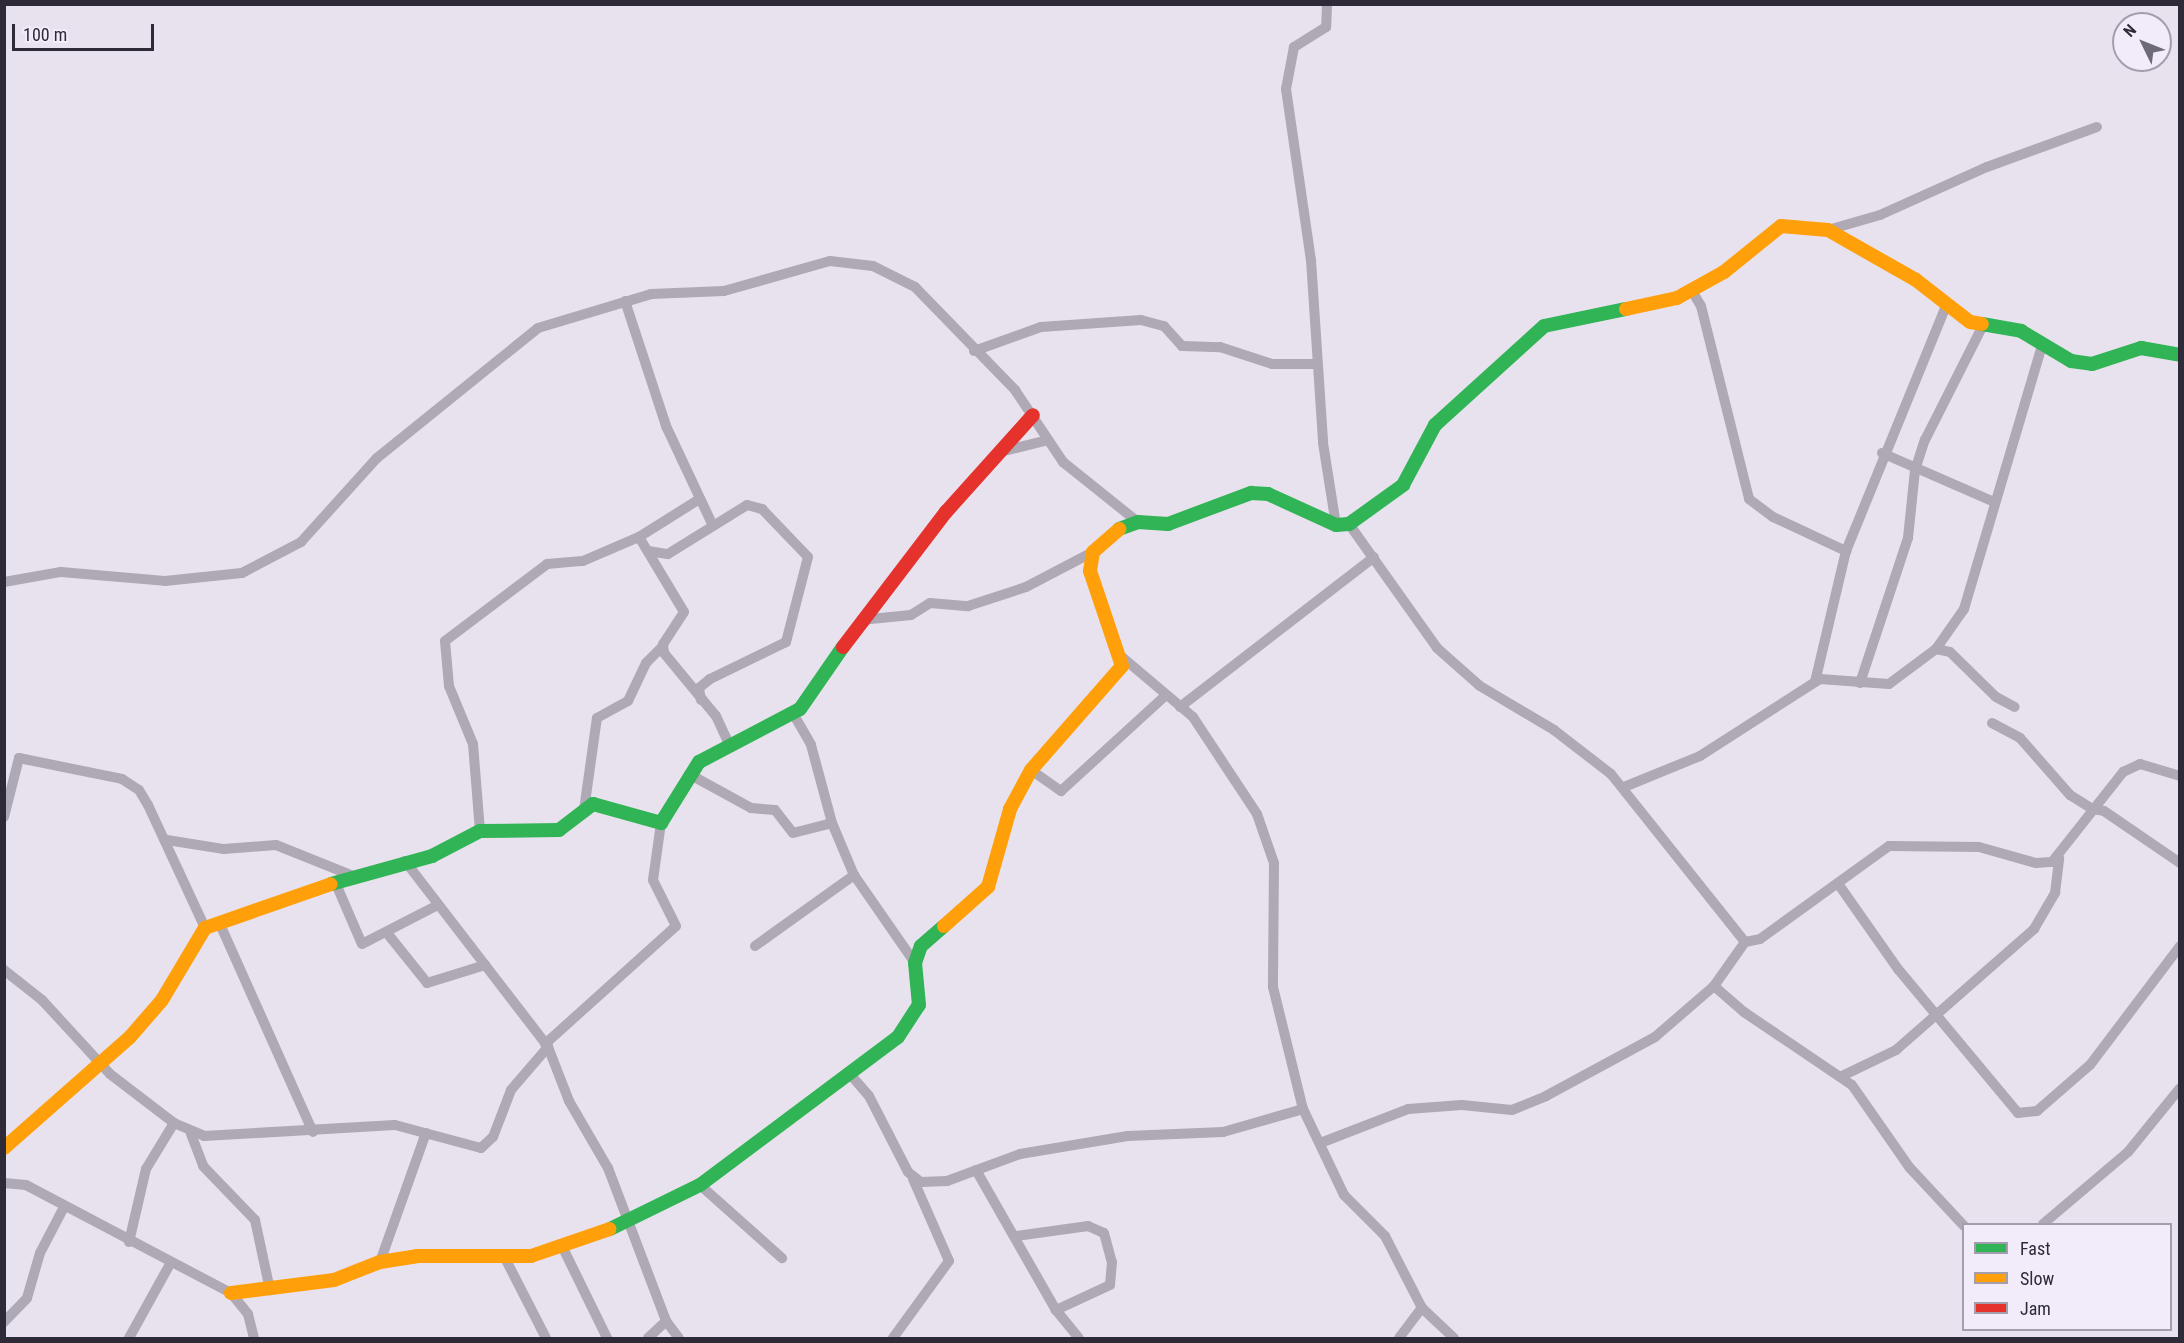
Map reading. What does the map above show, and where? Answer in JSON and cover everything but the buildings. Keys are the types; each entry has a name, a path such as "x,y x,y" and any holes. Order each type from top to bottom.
{"street":[{"path":"1327,4 1326,27 1294,47 1286,89 1311,260 1317,364 1343,524"},
{"path":"1828,230 1880,215 1996,163 2097,127"},
{"path":"1343,524 1403,485 1435,425 1544,326 1587,313 1648,306 1692,291 1774,228 1804,225 1828,230 1982,327 2021,331 2081,364 2141,348 2180,355"},
{"path":"4,582 61,572 208,580 271,562 301,542 378,458 516,341 554,322 625,301 661,293 724,291 801,267 853,261 915,287 1034,415 1048,440 1071,471 1137,522"},
{"path":"1692,291 1701,306 1749,499 1773,517 1846,551"},
{"path":"625,301 666,426 698,500 713,526"},
{"path":"1815,682 1846,551 1882,453 1947,303"},
{"path":"974,351 1049,326 1141,320 1164,326 1182,346 1220,347 1272,364 1317,364"},
{"path":"1860,683 1908,538 1915,470 1941,402 1982,327"},
{"path":"1624,787 1700,756 1815,682 1834,677 1860,683 1896,682 1936,649 1964,609 1992,501 2043,343"},
{"path":"4,970 42,1000 101,1065 191,1134 313,1132 395,1125 426,1133 463,1147 485,1146 511,1090 546,1046 676,926 653,880 662,823 688,774 728,742 794,715 861,620 1034,415"},
{"path":"1004,451 1048,440"},
{"path":"1882,453 1915,470 1992,501"},
{"path":"861,620 911,615 928,604 968,606 1026,586 1093,552 1113,531 1137,522 1168,524 1251,493 1268,494 1343,524 1374,556 1437,648 1480,686 1554,730 1624,787 1745,942"},
{"path":"480,831 473,744 449,686 445,641 547,564 583,561 639,537 698,500"},
{"path":"648,551 668,554 713,526 729,512 753,505 805,551 808,561 786,642 710,679 699,688 701,700"},
{"path":"584,810 597,718 628,701 646,663 663,646 684,612 639,537"},
{"path":"1093,552 1090,571 1122,657 1180,707 1213,743 1257,814 1270,848 1276,907 1273,987 1303,1109 1323,1142 1344,1195 1385,1236 1422,1308 1454,1338"},
{"path":"1180,707 1374,556"},
{"path":"663,646 675,672 701,700 728,742"},
{"path":"1936,649 1950,652 1996,697 2014,707"},
{"path":"915,963 921,946 988,887 1010,809 1031,770 1108,685 1122,657"},
{"path":"1031,770 1060,791 1165,696"},
{"path":"231,1293 270,1290 334,1280 380,1262 446,1255 506,1260 629,1222 700,1185 910,1026 921,993 915,963 854,875 832,823 811,745 794,715"},
{"path":"1992,723 2020,738 2070,795 2092,809 2104,811 2180,863"},
{"path":"4,817 12,803 14,762 23,759 122,779 139,790 167,840 205,928"},
{"path":"1842,1076 1896,1050 2043,919 2059,880 2059,858 2112,780 2130,767 2140,764 2180,776"},
{"path":"688,774 752,808 775,810 793,833 832,823"},
{"path":"4,1148 101,1065 162,1000 205,928 336,884 353,876 432,856 480,831 553,831 584,810 604,804 662,823"},
{"path":"167,840 224,849 276,845 353,876"},
{"path":"1323,1142 1408,1109 1521,1107 1629,1055 1714,986 1745,942 1760,939 1839,885 1889,846 1980,848 2036,863 2059,858"},
{"path":"405,861 546,1046 629,1222 666,1321 679,1338"},
{"path":"754,946 854,875"},
{"path":"336,884 357,942 366,944 438,905"},
{"path":"1839,885 1936,1015 2008,1104 2018,1113 2030,1113 2055,1098 2099,1056 2109,1035 2180,946"},
{"path":"219,922 313,1132"},
{"path":"387,933 427,983 485,965"},
{"path":"1714,986 1744,1012 1842,1076 1924,1187 1962,1224"},
{"path":"849,1073 869,1096 913,1179 950,1261 893,1338"},
{"path":"2044,1223 2120,1159 2180,1088"},
{"path":"913,1179 940,1182 1044,1150 1128,1136 1223,1132 1303,1109"},
{"path":"129,1242 146,1169 174,1123"},
{"path":"380,1262 426,1133"},
{"path":"191,1134 203,1166 255,1220 270,1290"},
{"path":"976,1170 1016,1236 1056,1310 1080,1338"},
{"path":"4,1183 26,1185 170,1264 231,1293 248,1314 254,1338"},
{"path":"700,1185 782,1258"},
{"path":"4,1322 27,1299 40,1253 64,1207"},
{"path":"1016,1236 1088,1226 1104,1233 1112,1262 1110,1285 1056,1310"},
{"path":"561,1244 607,1338"},
{"path":"506,1260 546,1338"},
{"path":"129,1338 170,1264"},
{"path":"1399,1338 1422,1308"},
{"path":"648,1338 666,1321"}],"traffic: fast":[{"path":"1119,529 1138,522 1168,524 1251,493 1268,494 1336,525 1349,524 1403,485 1435,425 1544,326 1626,309"},
{"path":"1982,324 2021,331 2071,361 2092,364 2141,348 2180,355"},
{"path":"331,884 432,856 480,831 559,830 593,804 661,823 699,762 800,709 843,647"},
{"path":"610,1229 700,1185 898,1037 919,1005 915,963 921,946 944,926"}],"traffic: slow":[{"path":"1626,309 1677,298 1724,272 1781,226 1828,230 1916,280 1970,322 1982,324"},
{"path":"944,926 988,887 1010,809 1031,770 1122,666 1090,571 1093,552 1119,529"},
{"path":"4,1148 130,1037 162,1000 205,928 331,884"},
{"path":"231,1293 334,1280 380,1262 417,1256 531,1256 610,1229"}],"traffic: jam":[{"path":"843,647 946,512 1033,415"}]}
